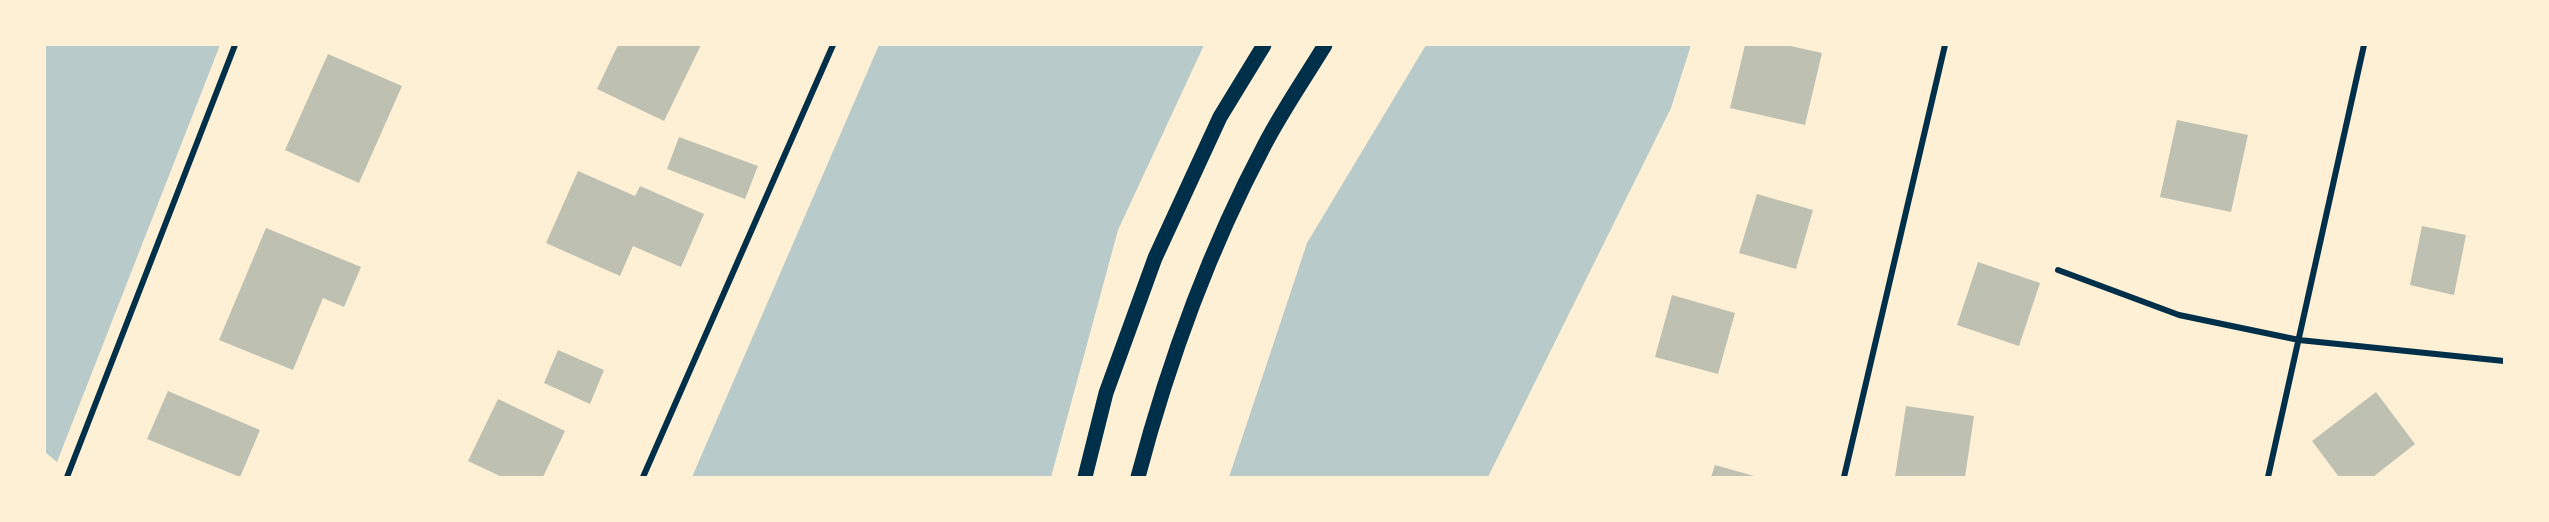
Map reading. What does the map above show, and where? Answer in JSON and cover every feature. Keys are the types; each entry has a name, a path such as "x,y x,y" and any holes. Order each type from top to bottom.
{"main road":[{"path":"1085,477 1106,393 1155,258 1220,117 1264,45"},
{"path":"1138,477 1157,407 1204,277 1264,146 1325,45"}],"street":[{"path":"67,477 235,45"},
{"path":"644,477 833,45"},
{"path":"1845,477 1945,45"},
{"path":"2268,477 2364,45"},
{"path":"2058,270 2179,315 2299,340 2504,361"}],"shaded area":[{"path":"45,45 220,45 57,462 45,452"},
{"path":"879,45 1204,45 1118,230 1051,477 692,477"},
{"path":"1426,45 1691,45 1671,108 1488,477 1229,477 1307,243"}],"building":[{"path":"618,45 701,45 664,121 597,89"},
{"path":"1745,45 1786,45 1822,53 1805,125 1730,108"},
{"path":"328,54 402,86 359,183 285,150"},
{"path":"2177,120 2248,135 2231,212 2160,197"},
{"path":"679,137 758,166 745,199 667,169"},
{"path":"578,171 635,196 640,186 704,214 681,267 633,246 620,276 546,243"},
{"path":"1757,194 1813,210 1796,269 1739,253"},
{"path":"2422,226 2466,235 2454,295 2410,285"},
{"path":"266,228 361,267 344,307 323,298 293,370 219,340"},
{"path":"1978,262 2040,283 2019,346 1957,325"},
{"path":"1672,295 1735,313 1718,374 1655,357"},
{"path":"558,350 604,370 590,404 544,383"},
{"path":"168,391 260,430 240,477 147,439"},
{"path":"2376,392 2415,444 2373,477 2339,477 2312,441"},
{"path":"498,399 565,431 543,477 502,477 468,461"},
{"path":"1906,406 1974,416 1965,477 1895,477"},
{"path":"1715,465 1754,476 1711,477"}]}
